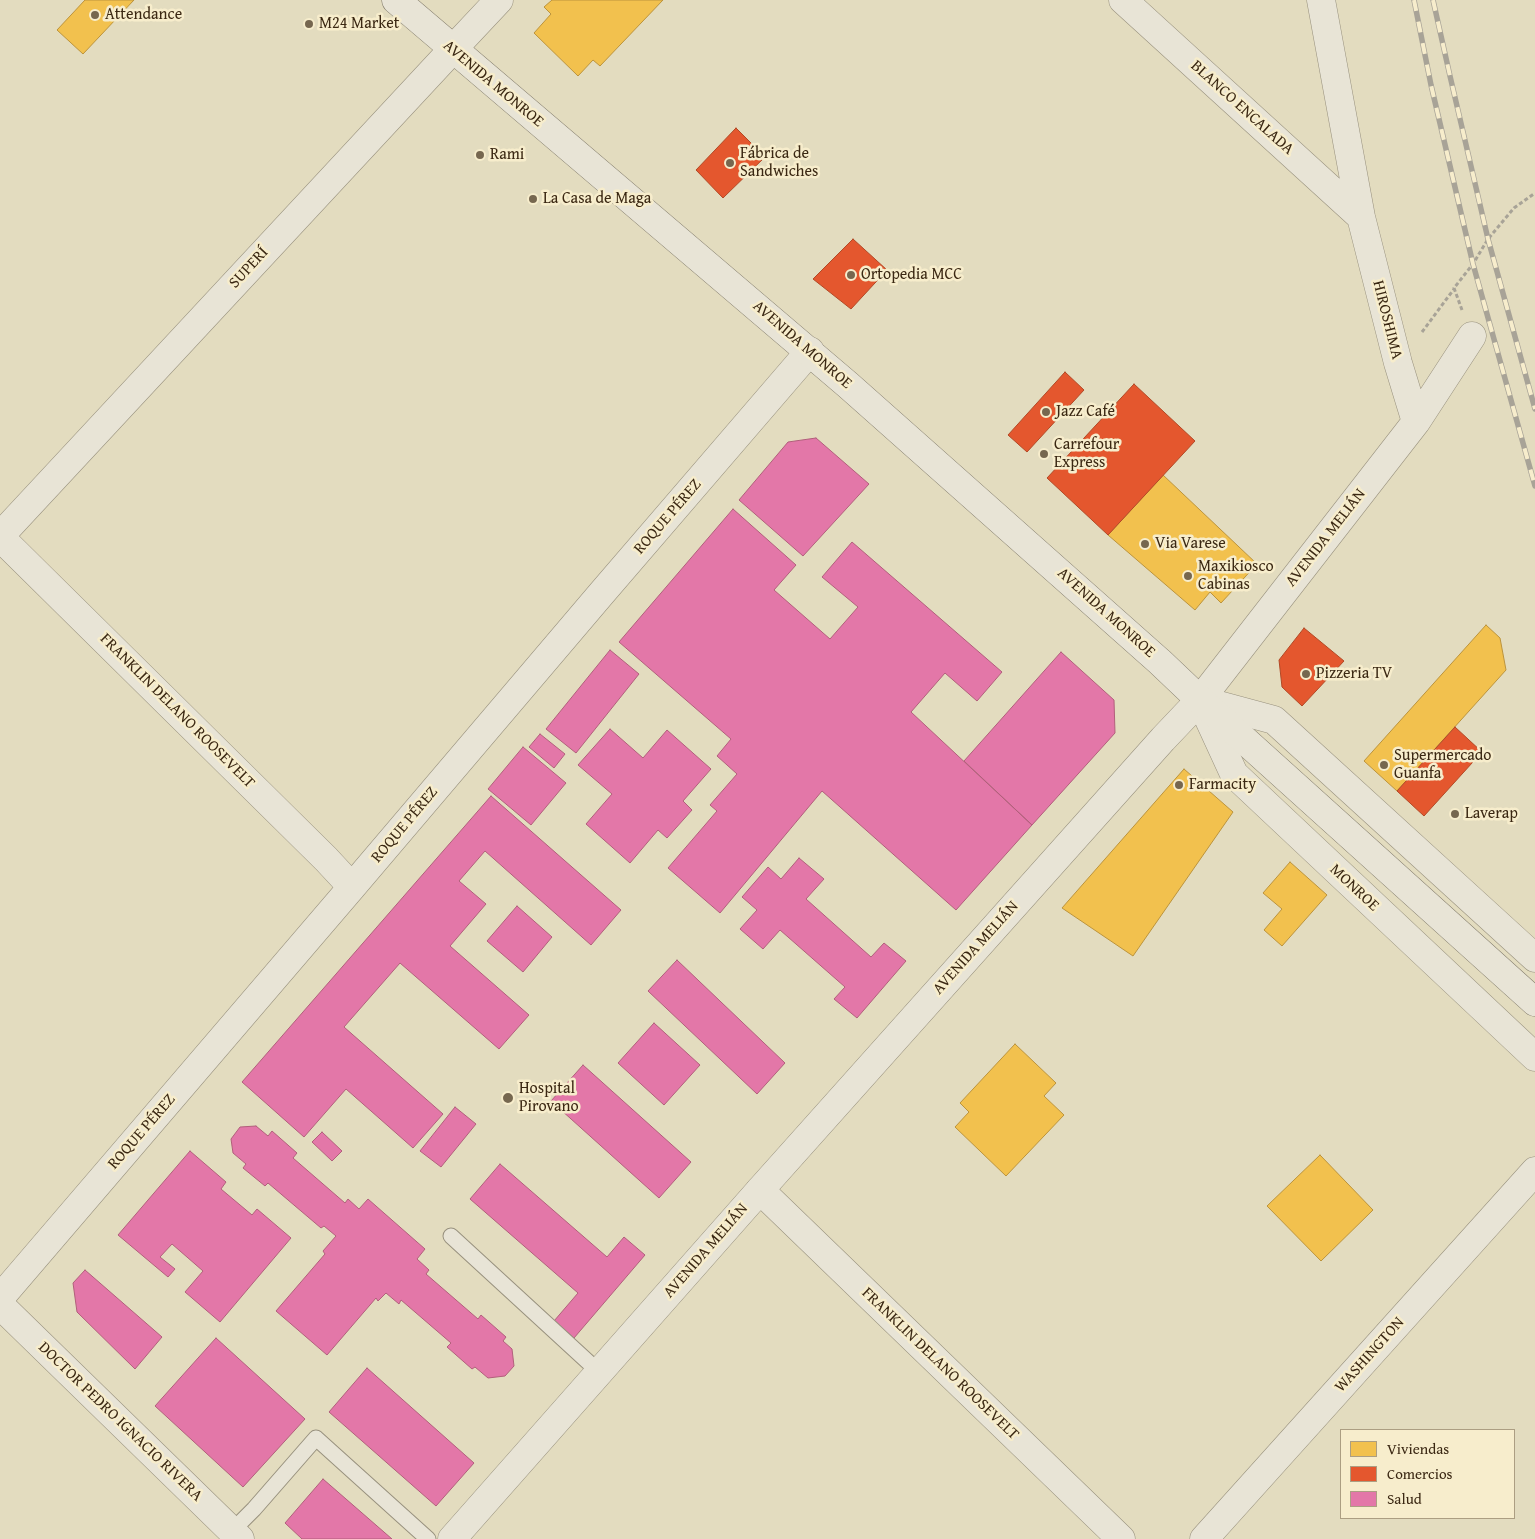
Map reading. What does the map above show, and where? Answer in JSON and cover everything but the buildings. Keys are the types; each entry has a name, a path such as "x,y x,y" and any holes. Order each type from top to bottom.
{"street":[{"name":"AVENIDA MONROE","path":"396,0 810,352 1061,573 1200,700"},
{"name":"SUPERÍ","path":"0,537 499,0"},
{"name":"BLANCO ENCALADA","path":"1122,0 1361,216"},
{"name":"HIROSHIMA","path":"1321,0 1361,216 1398,364 1416,422"},
{"name":"AVENIDA MELIÁN","path":"452,1539 760,1190 1200,700 1416,422 1472,336"},
{"name":"ROQUE PÉREZ","path":"0,1298 810,352"},
{"name":"FRANKLIN DELANO ROOSEVELT","path":"0,537 319,852 352,887"},
{"path":"1200,700 1274,720 1535,958"},
{"path":"1200,700 1535,1002"},
{"name":"MONROE","path":"1200,700 1234,774 1535,1057"},
{"name":"WASHINGTON","path":"1204,1539 1535,1171"},
{"name":"FRANKLIN DELANO ROOSEVELT","path":"760,1190 1120,1539"},
{"name":"DOCTOR PEDRO IGNACIO RIVERA","path":"0,1306 236,1535"}],"lane":[{"path":"451,1236 599,1372"},
{"path":"236,1535 254,1508 316,1438 428,1539"}],"path":[{"path":"1398,364 1473,264 1488,239 1514,208 1535,193"},
{"path":"1454,288 1472,336"}],"railway":[{"path":"1414,0 1431,85 1473,264 1535,486"},
{"path":"1433,0 1488,239 1535,409"}],"place":[{"name":"Attendance","path":"95,15"},
{"name":"M24 Market","path":"309,24"},
{"name":"Rami","path":"480,155"},
{"name":"Fábrica de Sandwiches","path":"730,163"},
{"name":"La Casa de Maga","path":"533,199"},
{"name":"Ortopedia MCC","path":"851,275"},
{"name":"Jazz Café","path":"1046,412"},
{"name":"Carrefour Express","path":"1044,454"},
{"name":"Via Varese","path":"1145,544"},
{"name":"Maxikiosco Cabinas","path":"1188,576"},
{"name":"Pizzeria TV","path":"1306,674"},
{"name":"Supermercado Guanfa","path":"1384,765"},
{"name":"Farmacity","path":"1179,785"},
{"name":"Laverap","path":"1455,814"},
{"name":"Hospital Pirovano","path":"508,1098"}]}
